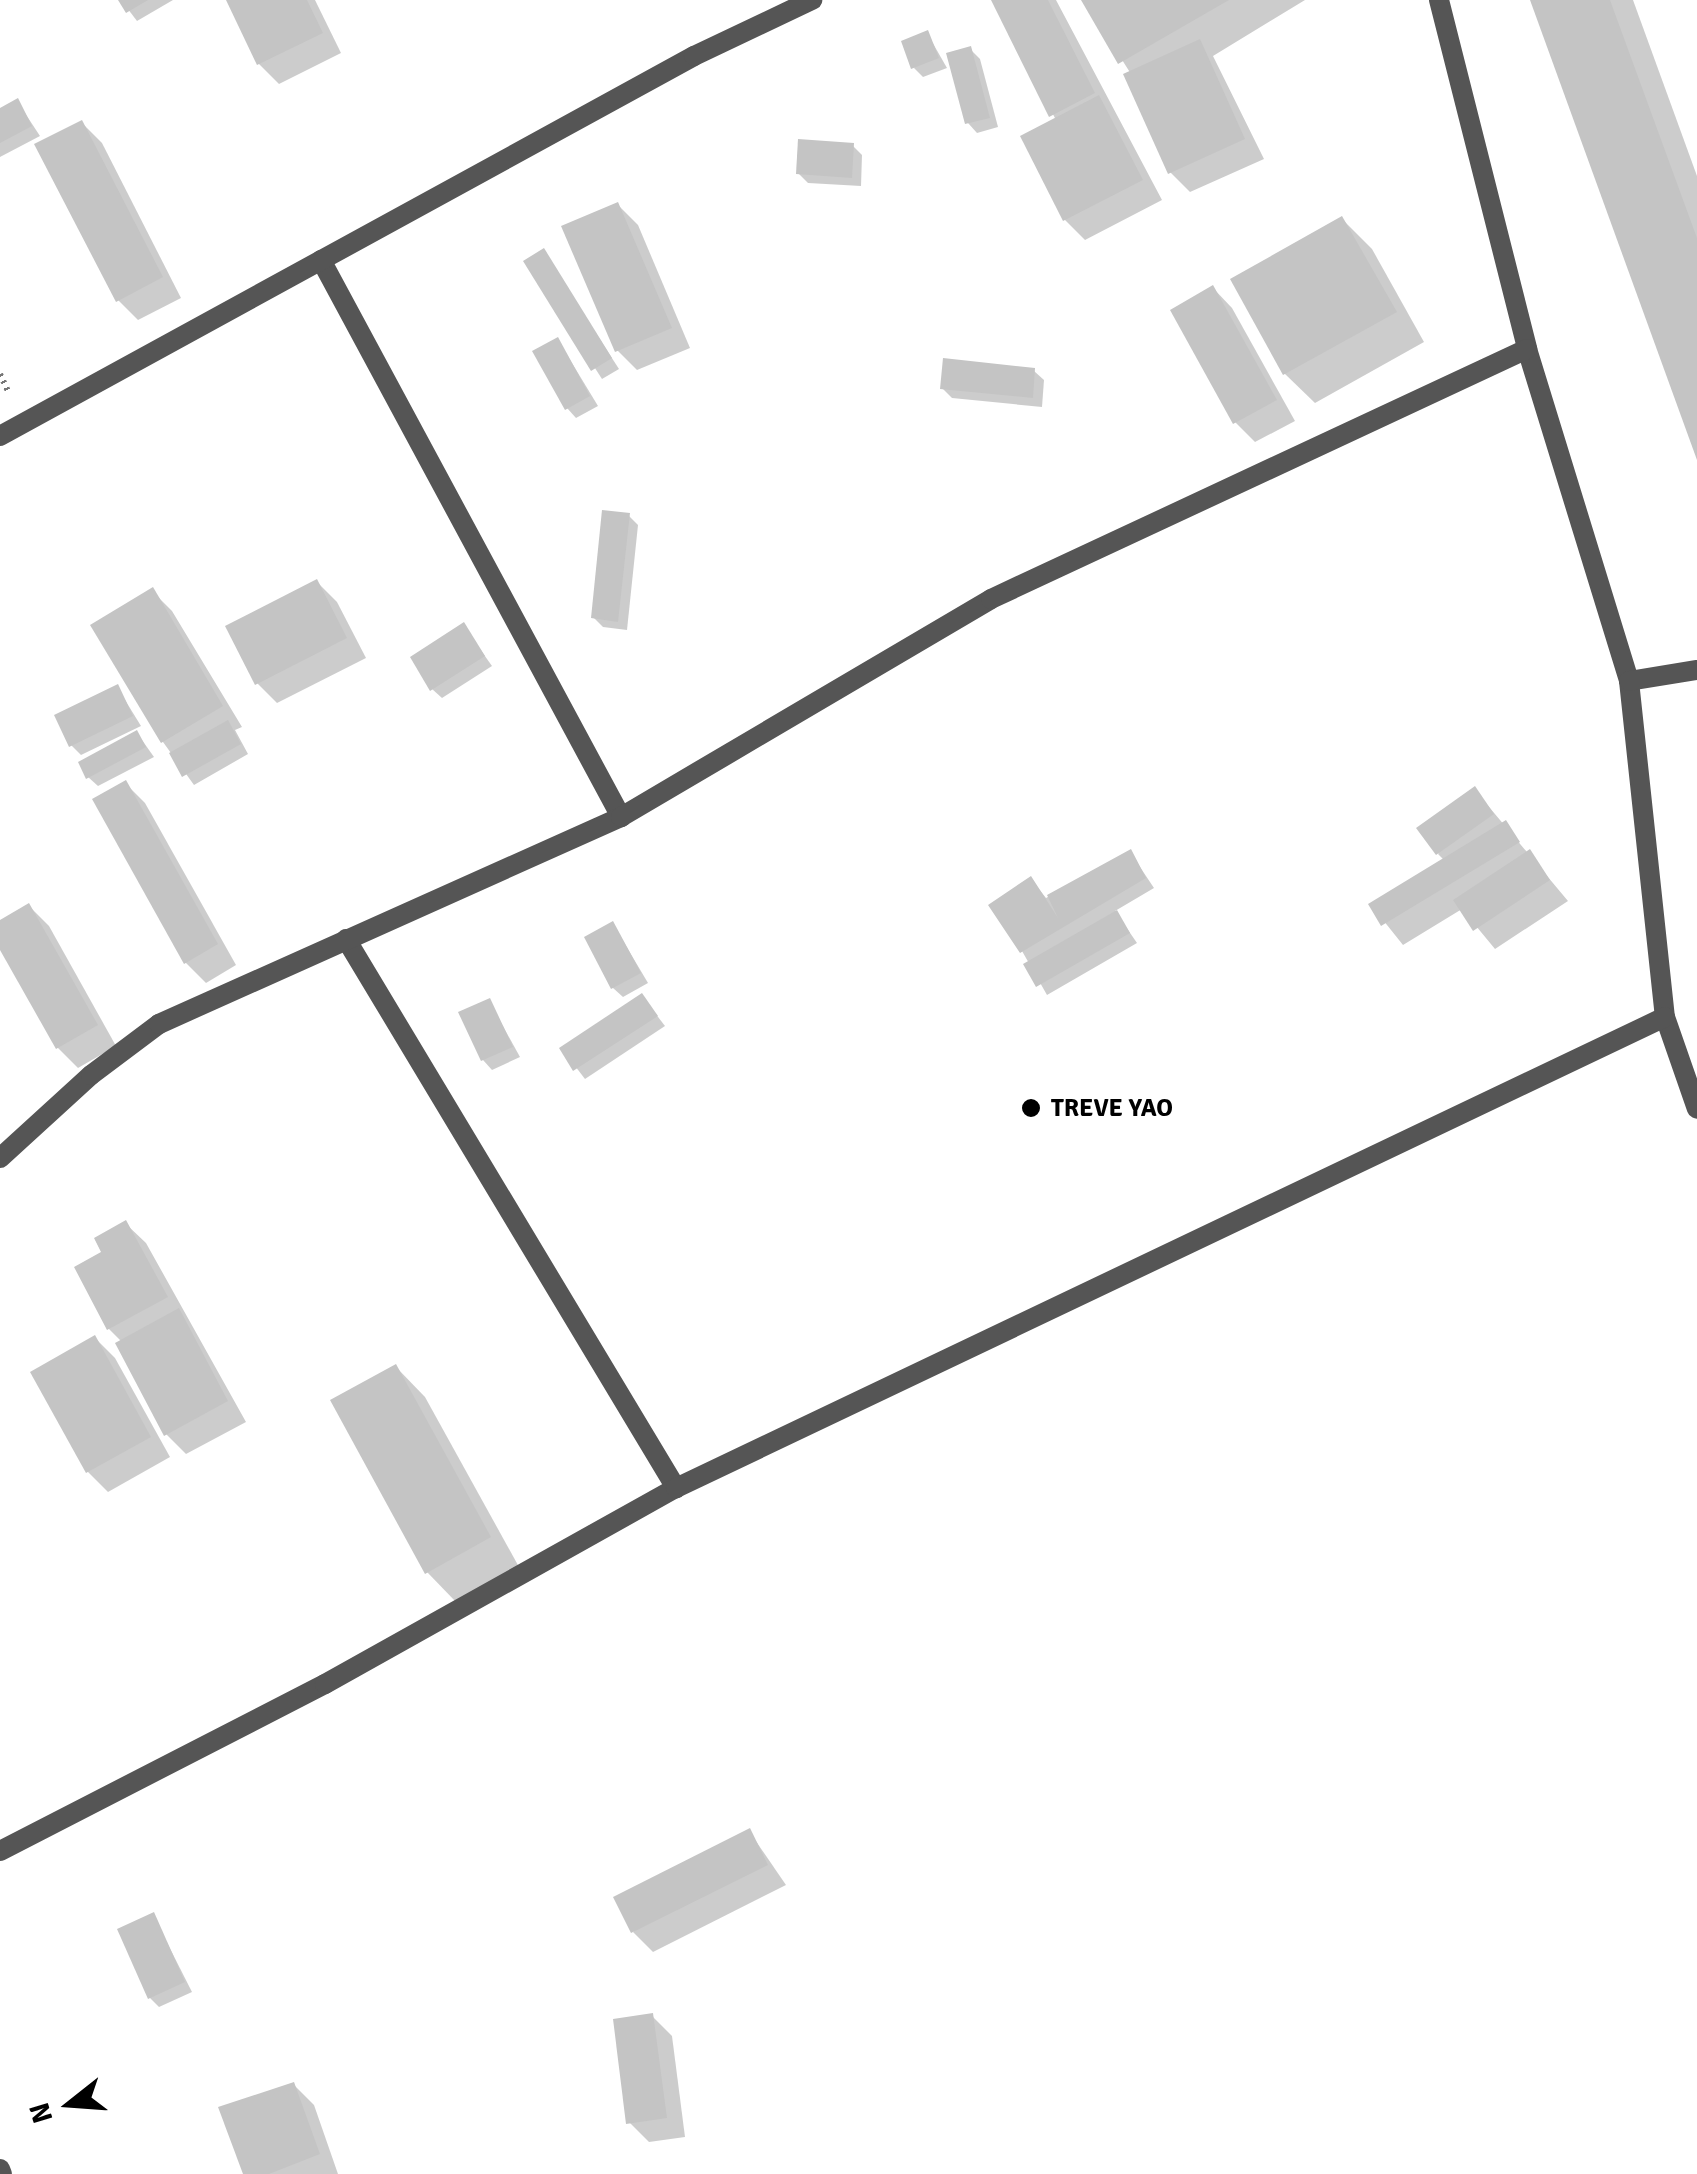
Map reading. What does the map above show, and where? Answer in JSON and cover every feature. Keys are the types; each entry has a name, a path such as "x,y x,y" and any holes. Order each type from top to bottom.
{"street":[{"path":"0,436 694,56 812,0"},
{"path":"1439,0 1527,350 1628,681 1666,1017 1697,1109"},
{"path":"321,260 621,818"},
{"path":"0,1158 91,1075 159,1024 621,818 990,600 1527,350"},
{"path":"1628,681 1697,670"},
{"path":"346,940 676,1488"},
{"path":"0,1851 325,1684 676,1488 1666,1017"}],"building":[{"path":"118,0 148,0 126,13"},
{"path":"226,0 307,0 323,33 257,65"},
{"path":"991,0 1048,0 1095,93 1049,117"},
{"path":"1081,0 1229,0 1118,64"},
{"path":"1530,0 1610,0 1697,238 1697,460"},
{"path":"928,30 939,58 911,69 901,41"},
{"path":"1200,39 1245,139 1168,174 1123,74"},
{"path":"971,46 990,118 965,124 946,53"},
{"path":"1099,95 1143,180 1063,221 1020,136"},
{"path":"18,98 32,126 0,143 0,108"},
{"path":"82,120 163,277 116,302 34,144"},
{"path":"798,139 854,143 852,178 796,174"},
{"path":"618,202 672,328 615,352 561,226"},
{"path":"1342,216 1397,312 1283,375 1230,279"},
{"path":"544,248 612,358 591,371 523,261"},
{"path":"1213,285 1277,400 1233,424 1170,310"},
{"path":"558,337 590,396 565,410 532,351"},
{"path":"943,358 1035,368 1033,398 940,389"},
{"path":"602,510 630,513 618,622 591,618"},
{"path":"317,579 347,638 255,685 225,626"},
{"path":"153,587 223,706 161,743 90,625"},
{"path":"464,622 485,656 430,691 410,657"},
{"path":"118,684 133,716 69,747 54,715"},
{"path":"228,720 241,744 182,777 169,753"},
{"path":"137,730 146,747 86,779 78,762"},
{"path":"126,780 218,944 184,964 92,799"},
{"path":"1475,786 1494,814 1436,855 1416,828"},
{"path":"1506,820 1520,842 1381,926 1368,904"},
{"path":"1131,849 1146,878 1020,953 988,905 1031,876 1058,918 1047,895"},
{"path":"1530,849 1550,880 1473,931 1453,900"},
{"path":"29,903 98,1025 56,1049 0,950 0,920"},
{"path":"1117,910 1130,933 1036,987 1023,964"},
{"path":"613,921 641,973 611,989 584,937"},
{"path":"642,993 658,1016 573,1071 559,1048"},
{"path":"490,998 513,1047 481,1061 458,1012"},
{"path":"126,1220 168,1297 107,1330 74,1267 101,1252 94,1238"},
{"path":"179,1308 228,1401 164,1436 115,1343"},
{"path":"95,1335 151,1437 86,1473 30,1372"},
{"path":"396,1364 491,1537 425,1574 330,1400"},
{"path":"750,1828 768,1865 631,1933 613,1897"},
{"path":"154,1912 185,1982 148,1999 117,1929"},
{"path":"653,2013 667,2118 626,2124 613,2019"},
{"path":"294,2082 320,2154 269,2174 243,2174 218,2107"}],"place":[{"name":"TREVE YAO","path":"1031,1108"}]}
